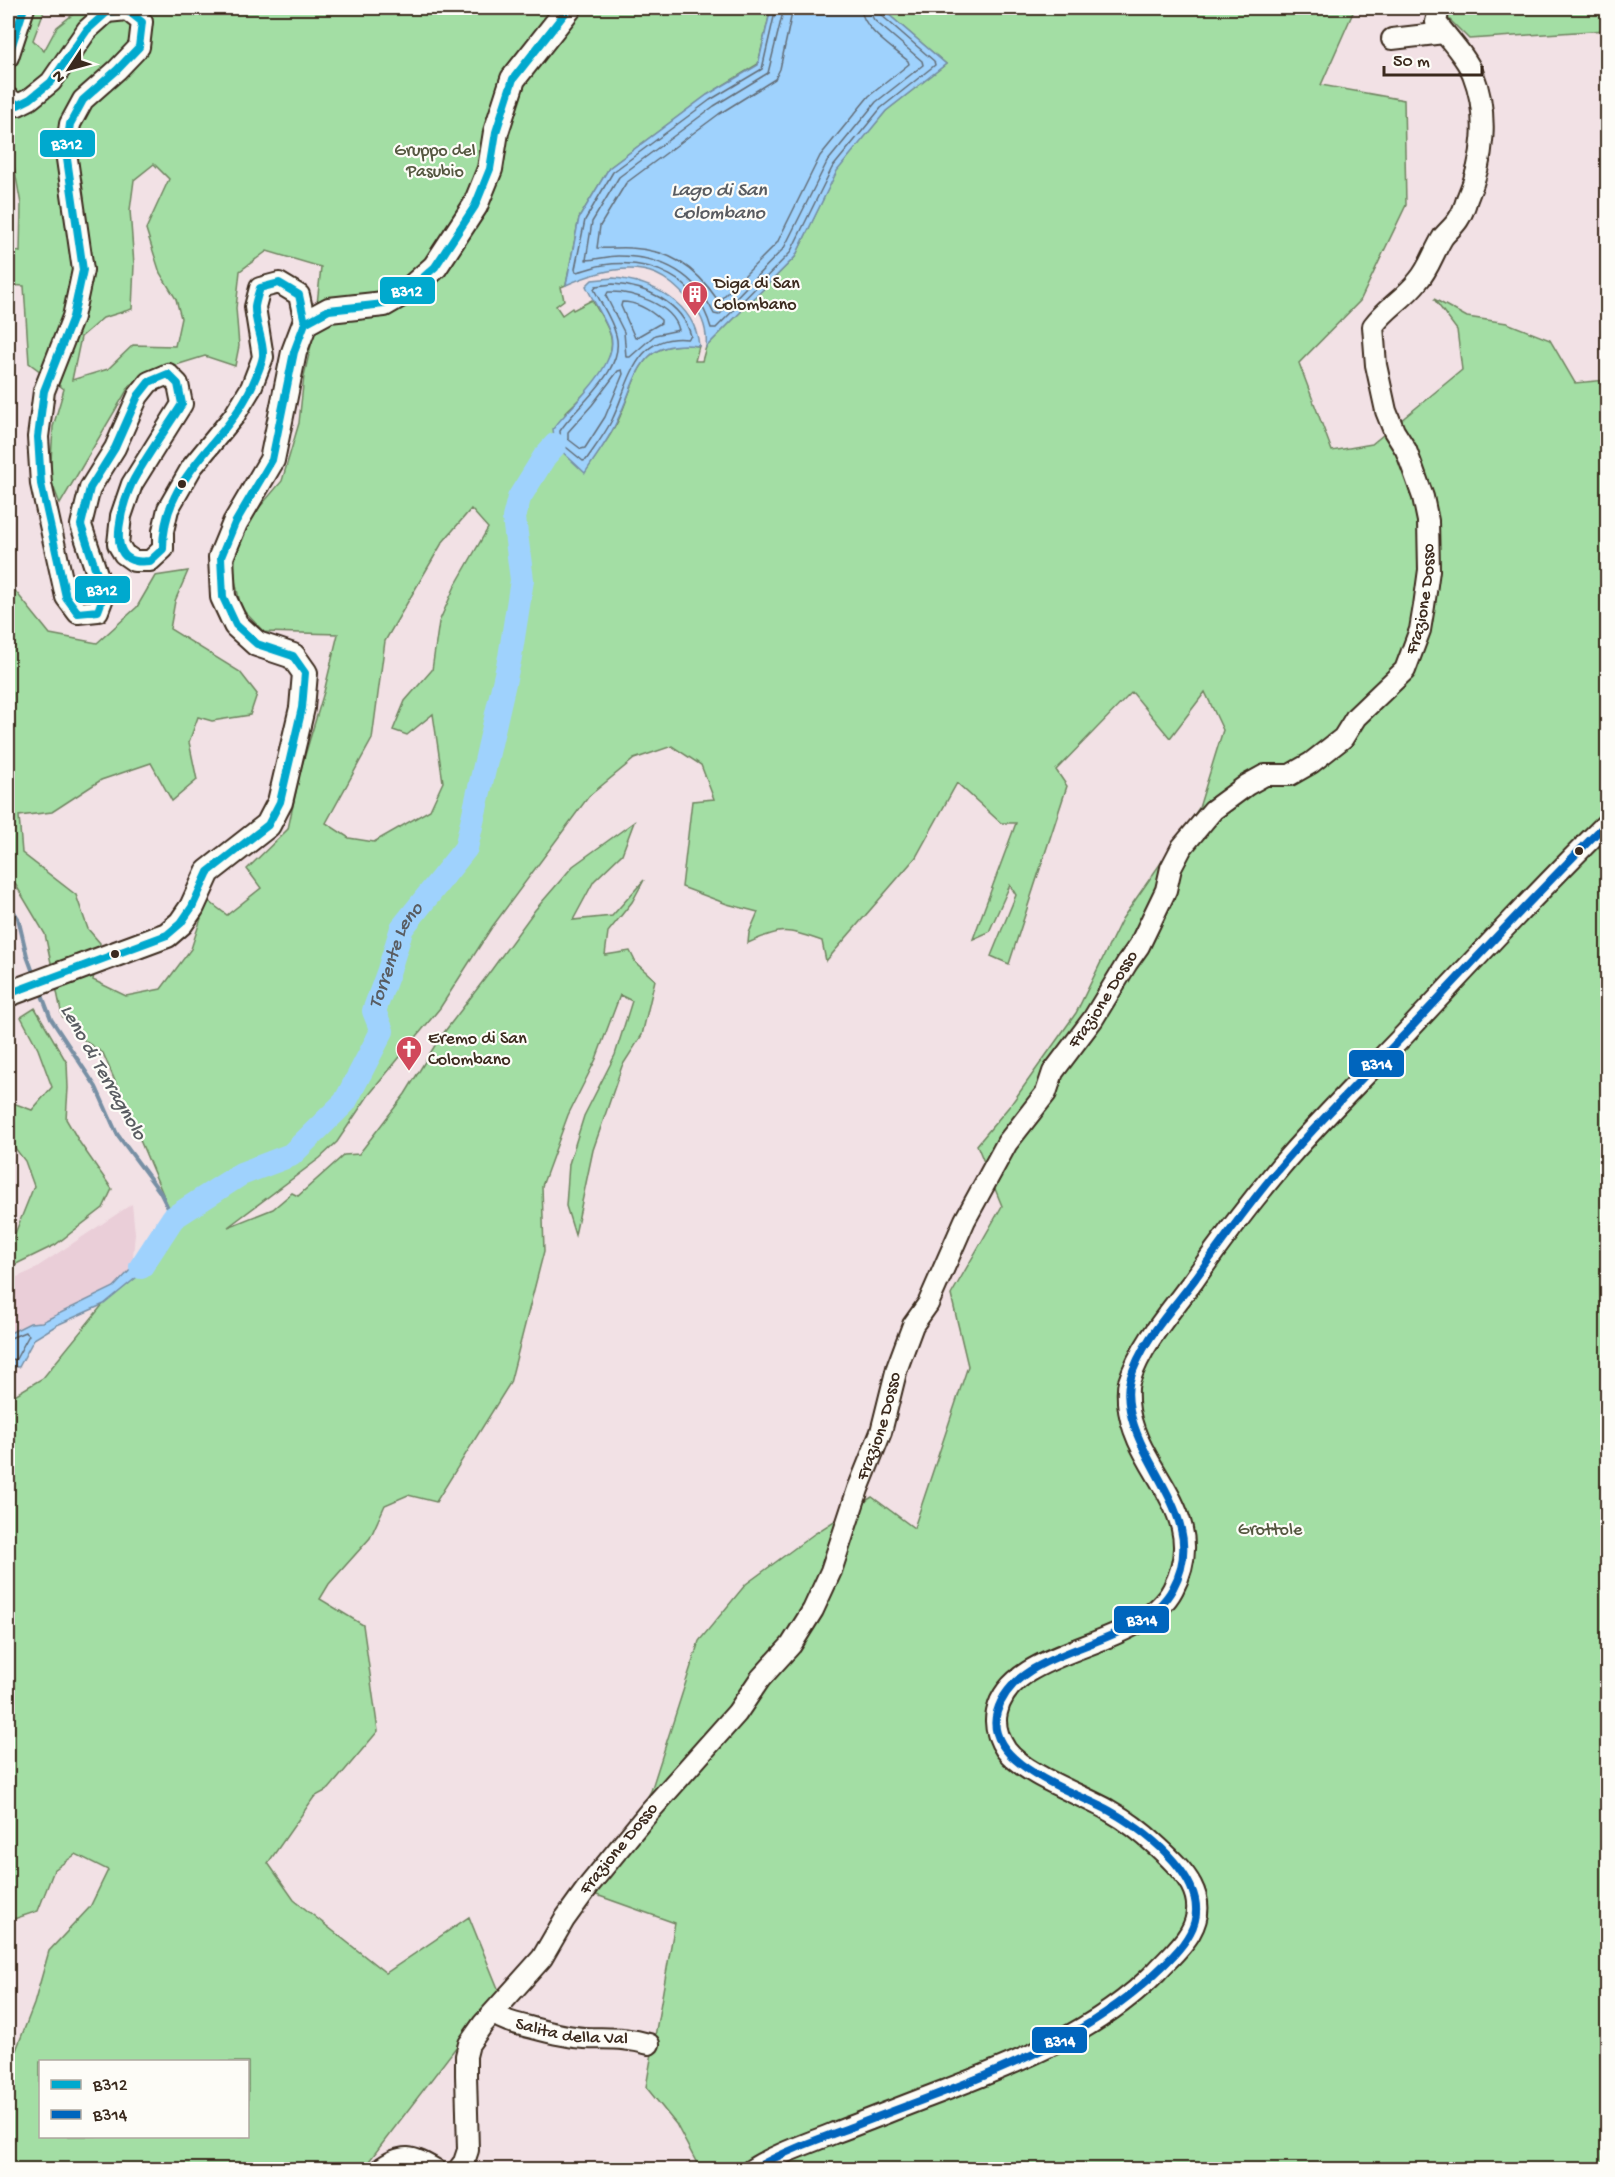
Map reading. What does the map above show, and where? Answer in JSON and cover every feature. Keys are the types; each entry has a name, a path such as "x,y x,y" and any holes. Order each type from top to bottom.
{"main road":[{"path":"12,993 167,935 181,923 192,907 208,872 268,825 280,802 302,708 305,673 293,656 257,644 236,625 223,597 221,557 235,523 272,460 294,352 305,323 329,310 384,304 410,289 435,267 475,206 490,169 496,132 513,80 569,8"}],"street":[{"path":"8,57 24,8"},
{"name":"Frazione Dosso","path":"496,2011 542,1958 564,1920 590,1884 649,1812 737,1713 760,1679 791,1645 813,1610 831,1571 865,1468 881,1432 897,1368 913,1325 928,1304 970,1210 1007,1143 1046,1093 1053,1072 1093,1019 1126,963 1139,946 1166,890 1172,868 1182,847 1213,810 1247,785 1265,775 1290,775 1311,763 1343,738 1356,717 1405,670 1420,630 1424,606 1429,570 1428,521 1423,497 1406,450 1394,431 1386,411 1376,366 1373,326 1383,312 1404,296 1419,280 1444,237 1459,219 1476,178 1481,159 1482,115 1473,74 1436,22 1439,8"},
{"path":"8,98 18,105 30,99 51,82 87,30 107,12 127,10 142,22 139,47 83,100 70,124 66,152 83,270 74,317 44,391 38,438 41,484 66,597 78,613 98,611 104,595 81,525 90,488 114,448 138,396 149,382 168,374 178,384 182,404 132,484 121,516 118,544 124,554 134,561 150,561 163,549 168,509 192,467 234,416 251,388 263,357 255,307 260,288 279,283 299,296 305,323"},
{"path":"1392,39 1444,33"},
{"path":"751,2169 797,2148 1008,2066 1080,2032 1136,1992 1185,1941 1194,1926 1196,1917 1194,1888 1182,1869 1138,1829 1112,1812 1022,1765 1006,1750 996,1730 997,1712 1004,1693 1026,1673 1142,1622 1160,1610 1179,1577 1184,1561 1183,1526 1175,1506 1139,1441 1130,1418 1127,1386 1145,1348 1209,1259 1281,1166 1550,879 1608,822"},
{"path":"458,2169 464,2162 468,2150 466,2056 473,2037 496,2011"},
{"name":"Salita della Val","path":"496,2011 504,2020 552,2033 584,2038 609,2037 649,2044"},
{"path":"379,2169 398,2158 408,2156 436,2169"}],"shaded area":[{"path":"132,1204 135,1233 132,1268 114,1287 41,1322 30,1323 8,1334 8,1281 31,1271"}],"green space":[{"path":"8,8 45,8 33,40 44,51 57,27 81,8 771,8 758,64 707,95 609,168 579,218 566,285 561,287 564,300 556,306 562,315 592,300 611,338 608,359 597,380 565,413 571,458 585,472 618,421 643,364 651,355 663,348 679,345 699,346 695,361 702,361 706,347 795,257 837,170 886,111 946,64 881,8 1355,8 1321,85 1404,100 1406,205 1360,301 1299,363 1332,451 1372,444 1462,370 1457,330 1434,299 1467,317 1507,323 1550,340 1575,383 1607,380 1607,2169 700,2169 676,2124 646,2087 675,1923 591,1893 651,1791 699,1641 746,1584 814,1534 872,1497 914,1528 968,1366 951,1295 1002,1206 977,1145 1012,1103 1076,1013 1122,919 1199,808 1223,730 1205,692 1170,738 1132,692 1056,770 1067,786 1009,964 991,956 1016,895 1010,885 989,932 973,939 1016,823 1001,823 957,783 916,857 826,961 822,941 792,932 769,934 748,943 749,933 758,912 727,904 682,887 692,801 714,799 701,765 672,746 634,759 589,796 492,927 440,1008 368,1096 337,1142 320,1158 228,1227 273,1209 292,1193 298,1196 344,1155 359,1154 405,1094 439,1039 535,910 573,866 634,822 622,854 594,881 573,920 612,916 644,880 632,902 608,932 605,955 630,951 636,963 655,980 642,1035 622,1066 593,1150 575,1235 566,1206 569,1164 584,1116 615,1055 632,1001 620,995 596,1059 568,1115 542,1186 544,1251 510,1383 436,1502 408,1495 385,1505 370,1538 329,1584 320,1599 363,1625 378,1731 329,1789 314,1797 268,1863 294,1900 386,1973 469,1917 499,1991 363,2169 8,2169 8,2071 34,2004 49,1951 90,1907 108,1870 76,1854 54,1870 38,1911 8,1921 8,1399 43,1378 173,1218 103,1053 85,1041 62,1016 45,934 8,872 8,582 50,634 97,643 137,607 155,576 188,571 175,601 170,629 240,672 257,694 250,715 212,721 198,717 189,742 197,780 172,801 151,763 101,780 52,812 19,816 22,853 76,895 88,929 100,943 93,980 126,996 161,989 191,949 207,900 227,915 261,888 247,869 288,829 300,772 324,692 338,634 264,632 241,608 233,571 241,529 282,481 299,423 304,376 314,332 321,267 267,251 240,271 236,308 239,346 235,366 205,356 176,365 130,385 60,504 50,478 53,427 64,389 29,363 24,286 8,285 8,249 20,252 21,204 8,134","holes":["154,164 169,179 146,229 160,273 176,299 181,318 175,346 133,345 108,369 72,380 81,337 103,318 132,309 134,265 130,210 134,180","471,509 488,528 455,586 439,622 432,670 405,701 393,730 407,735 433,714 443,782 430,810 374,842 349,838 326,823 372,739 385,641 442,543"]},
{"path":"1438,8 1607,8 1607,30 1469,39"},
{"path":"35,1008 67,1063 66,1119 112,1189 103,1208 55,1245 8,1268 8,1241 12,1241 34,1186 25,1161 8,1139 8,1101 32,1110 52,1087 38,1049 21,1017"}],"water":[{"name":"Lago di San Colombano","path":"771,8 881,8 946,64 886,111 837,171 795,257 706,347 704,326 695,308 672,284 656,274 634,269 610,270 566,285 579,218 609,168 707,95 758,65"},
{"path":"613,278 642,284 669,297 689,318 696,331 699,346 678,345 663,348 651,355 636,376 614,428 585,473 555,445 553,429 601,373 608,360 612,348 611,336 586,286 592,280"},
{"path":"152,1236 166,1249 137,1277 104,1304 57,1325 34,1339 19,1367 8,1366 8,1334 30,1323 42,1322 114,1287 132,1268"}],"waterway":[{"name":"Torrente Leno","path":"141,1267 173,1218 241,1174 291,1155 345,1102 382,1031 374,1011 402,928 466,848 510,657 522,580 514,518 519,498 545,456 555,445"},
{"name":"Leno di Terragnolo","path":"8,903 18,918 34,975"},
{"name":"Leno di Terragnolo","path":"40,990 51,1019 96,1087 117,1134 160,1192 173,1218"}],"transit line":[{"name":"B312","path":"8,57 24,8"},
{"name":"B312","path":"8,994 167,935 181,923 192,907 208,872 268,825 280,802 302,708 305,673 293,656 257,644 236,625 223,597 221,557 235,523 272,460 294,352 305,323 329,310 384,304 410,289 435,267 475,206 490,169 496,132 513,79 569,8"},
{"name":"B312","path":"8,98 18,105 30,99 51,82 87,30 107,12 127,10 142,22 139,47 83,100 70,124 66,152 83,270 73,317 44,391 38,437 41,484 66,597 78,613 98,611 104,595 81,525 90,488 115,448 138,396 149,382 168,374 178,384 182,404 132,483 119,527 121,549 127,557 136,561 150,561 163,549 166,523 173,500 197,462 240,407 260,367 263,356 262,344 255,312 260,288 279,283 299,295 305,323"},
{"name":"B314","path":"752,2170 802,2146 971,2081 1047,2047 1118,2004 1161,1968 1190,1933 1196,1915 1194,1896 1186,1878 1174,1862 1159,1846 1125,1820 1055,1785 1017,1761 1004,1747 996,1730 997,1712 1009,1689 1028,1672 1134,1625 1156,1609 1173,1588 1182,1564 1183,1541 1178,1519 1136,1432 1128,1399 1129,1384 1135,1366 1149,1339 1248,1207 1296,1149 1608,822"}],"place":[{"name":"Diga di San Colombano","path":"695,317"},
{"name":"Eremo di San Colombano","path":"409,1072"}],"park label":[{"name":"Gruppo del Pasubio","path":"435,161"},
{"name":"Grottole","path":"1270,1530"}]}
